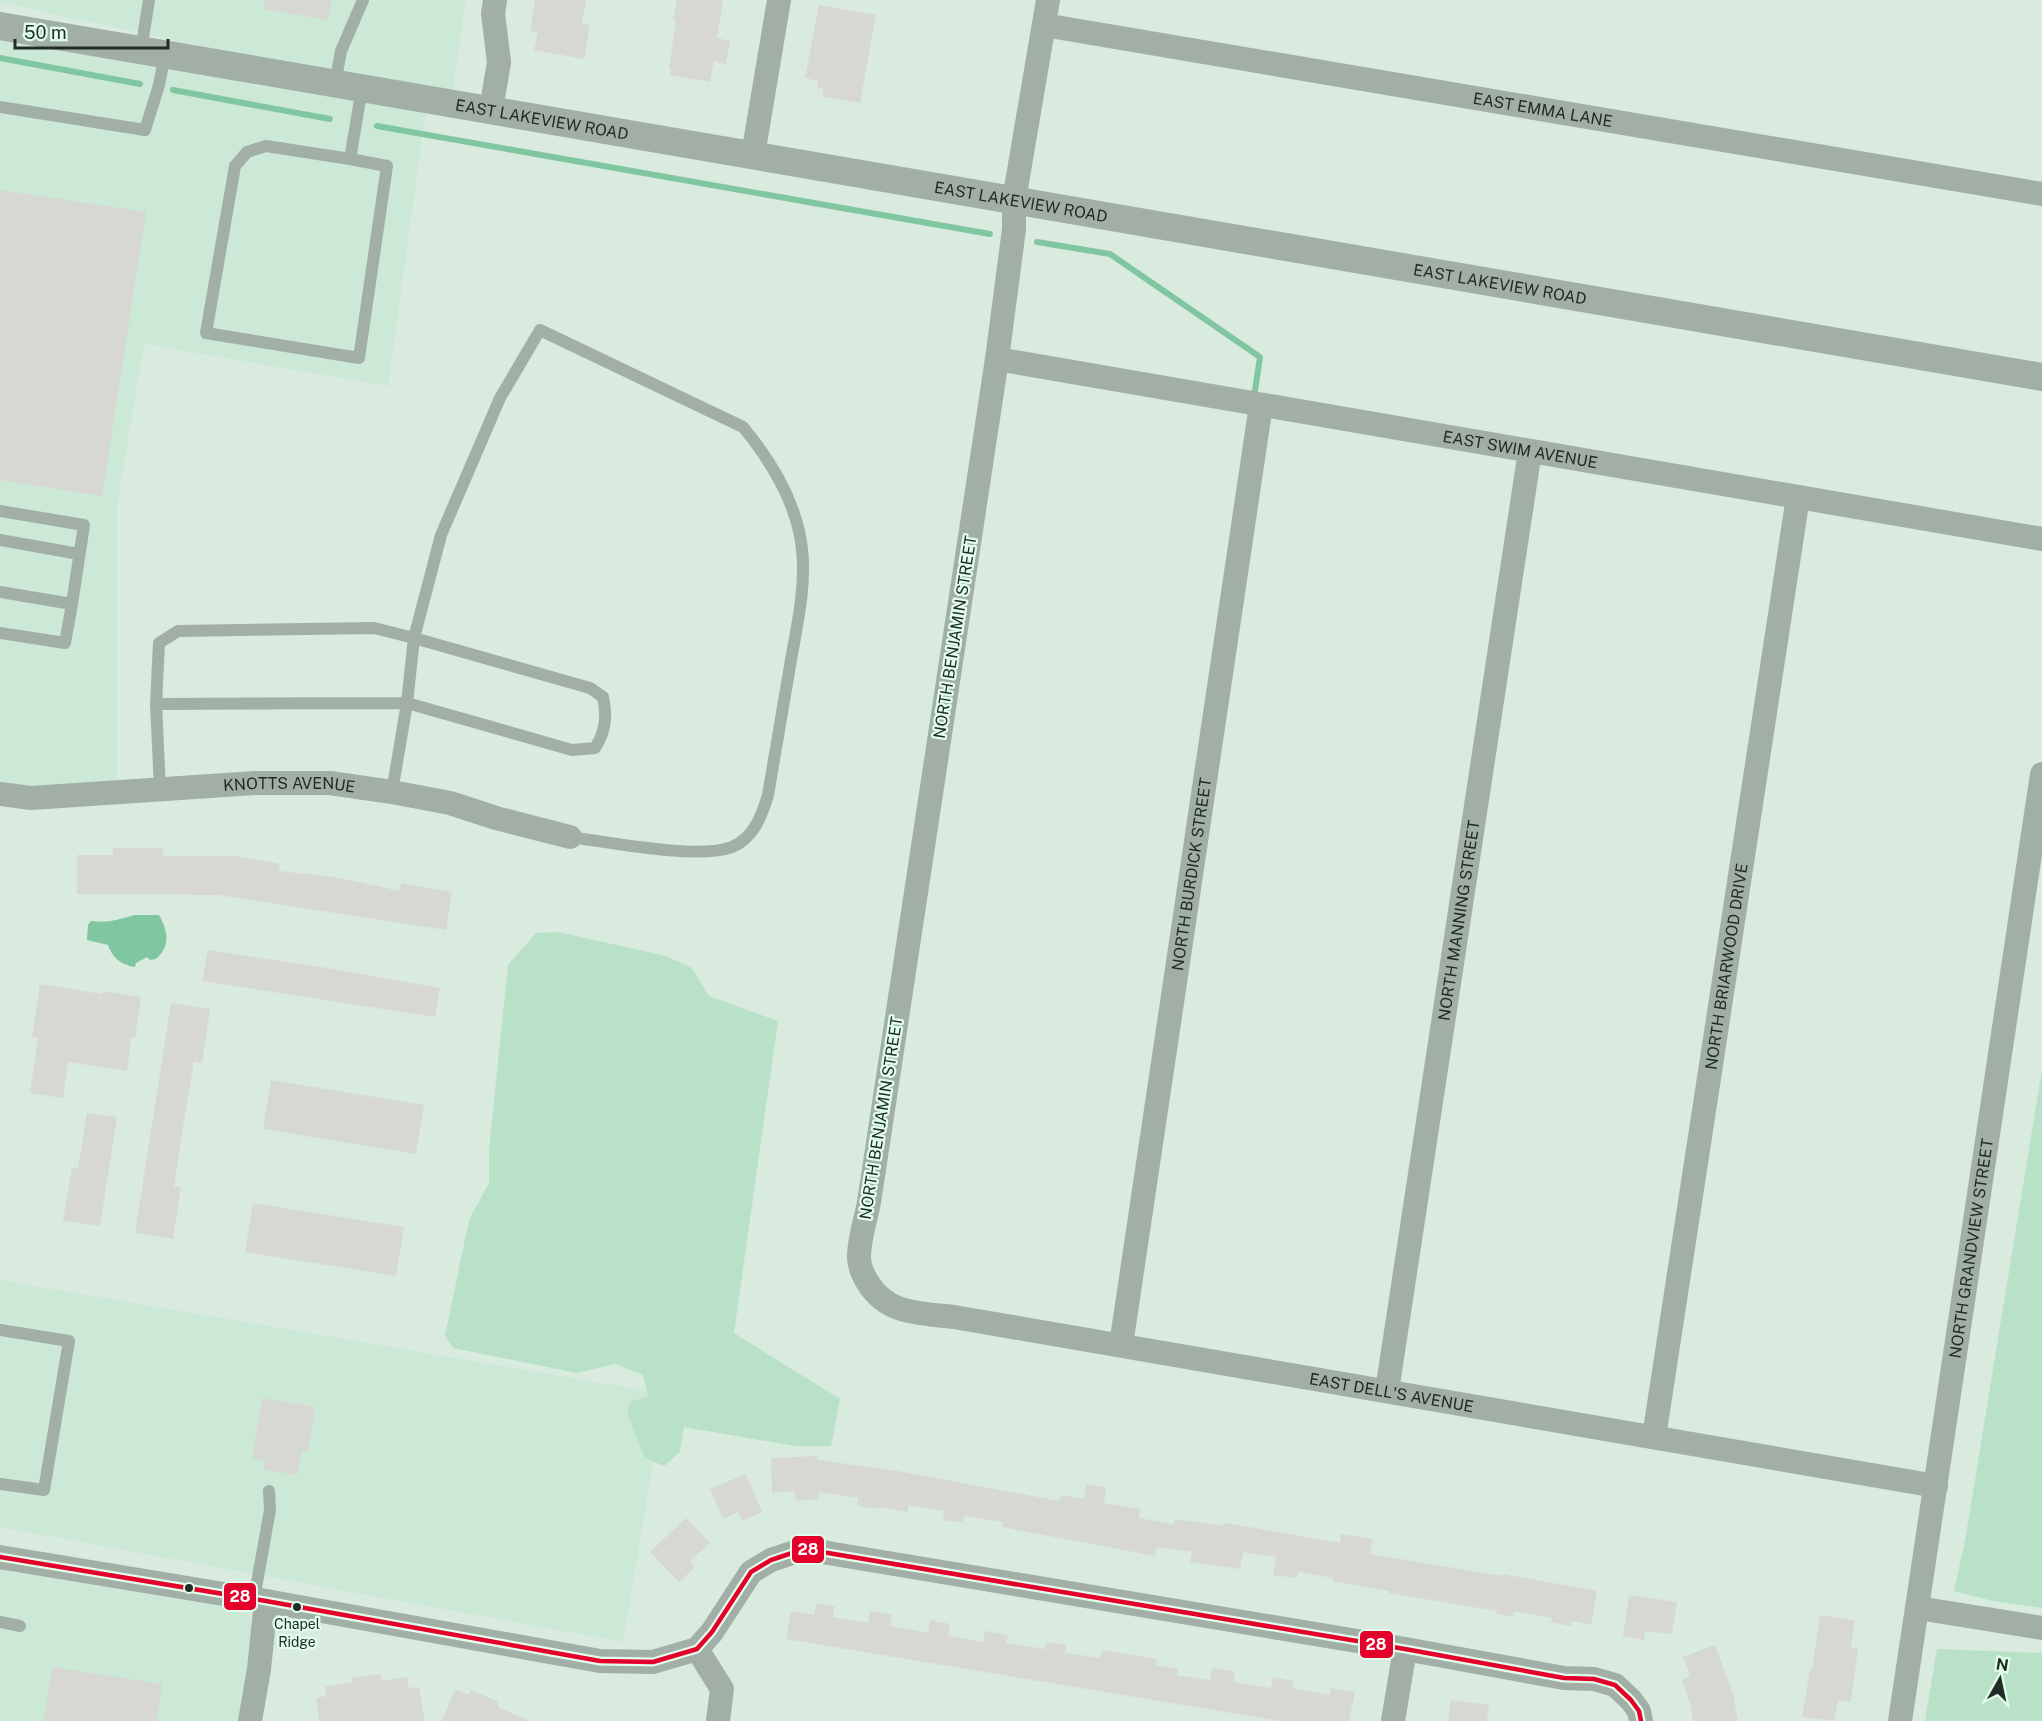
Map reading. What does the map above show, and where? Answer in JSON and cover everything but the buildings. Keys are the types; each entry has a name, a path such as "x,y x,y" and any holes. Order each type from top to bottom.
{"street":[{"path":"491,110 499,62 493,14 495,0"},
{"path":"753,155 779,0"},
{"name":"NORTH BENJAMIN STREET","path":"862,1273 858,1259 860,1244 869,1202 997,359 1014,229 1014,200 1048,0"},
{"name":"EAST EMMA LANE","path":"1044,25 2042,194"},
{"name":"EAST LAKEVIEW ROAD","path":"0,26 2042,377"},
{"name":"EAST SWIM AVENUE","path":"997,359 2042,539"},
{"name":"NORTH BURDICK STREET","path":"1121,1345 1261,405"},
{"name":"NORTH MANNING STREET","path":"1388,1391 1530,451"},
{"name":"NORTH BRIARWOOD DRIVE","path":"1654,1437 1798,497"},
{"name":"NORTH GRANDVIEW STREET","path":"1900,1721 2042,774"},
{"name":"KNOTTS AVENUE","path":"0,794 31,798 255,783 330,783 450,802 496,818 570,837"},
{"name":"EAST DELL'S AVENUE","path":"862,1273 877,1296 901,1311 954,1317 1121,1345 1936,1486"},
{"path":"0,1557 260,1600 600,1661 653,1662 697,1648 712,1632 751,1572 771,1560 804,1549 1405,1649 1564,1678 1594,1679 1615,1685 1636,1710"},
{"path":"250,1721 259,1669 260,1600"},
{"path":"1918,1608 2042,1628"},
{"path":"697,1648 722,1689 718,1721"},
{"path":"1393,1721 1405,1649"}],"lane":[{"path":"0,107 145,130 159,85 153,52 149,0"},
{"path":"350,159 348,86 341,51 363,0"},
{"path":"266,146 350,159 387,166 359,358 206,333 235,166 247,152 266,146"},
{"path":"392,792 407,703 414,638 441,535 500,398 540,330 743,427 765,453 778,476 794,516 802,550 800,606 768,795 760,819 747,837 733,846 712,851 657,848 570,837"},
{"path":"0,511 84,525 65,643 0,633"},
{"path":"0,540 79,554"},
{"path":"0,592 72,604"},
{"path":"156,704 407,703 572,750 595,748 602,738 606,724 603,697 590,688 374,628 178,631 159,643 156,704 160,789"},
{"path":"0,1330 69,1341 44,1490 0,1484"},
{"path":"260,1600 270,1510 269,1491"},
{"path":"0,1622 20,1626"}],"shaded area":[{"path":"0,0 466,0 451,101 0,2"},
{"path":"0,33 427,102 388,386 144,344 117,505 117,786 0,790"},
{"path":"134,915 159,915 162,921 166,933 166,944 156,959 150,960 147,957 136,963 135,967 129,966 115,958 108,945 87,940 88,925 91,921 113,921"},
{"path":"558,932 666,956 692,968 709,996 778,1021 734,1333 840,1399 831,1446 795,1446 684,1427 680,1452 664,1466 645,1458 627,1412 631,1401 648,1397 643,1375 615,1364 577,1373 453,1348 445,1336 469,1220 489,1183 489,1150 508,965 536,933"},
{"path":"2042,1069 2042,1608 1993,1601 1954,1591 1966,1535"},
{"path":"0,1280 665,1394 623,1642 0,1527"},
{"path":"0,1568 234,1604 249,1615 255,1635 242,1721 0,1721"},
{"path":"1937,1649 2042,1653 2042,1721 1925,1721"}],"waterway":[{"path":"0,58 140,84"},
{"path":"173,90 330,119"},
{"path":"377,126 990,234"},
{"path":"1037,242 1110,254 1260,357 1254,397"}],"transit line":[{"name":"28","path":"0,1557 266,1601 600,1661 653,1662 697,1649 712,1632 751,1572 771,1560 804,1549 1405,1649 1564,1678 1594,1679 1615,1685 1639,1711 1641,1721"}],"place":[{"name":"Chapel Ridge","path":"297,1607"}]}
